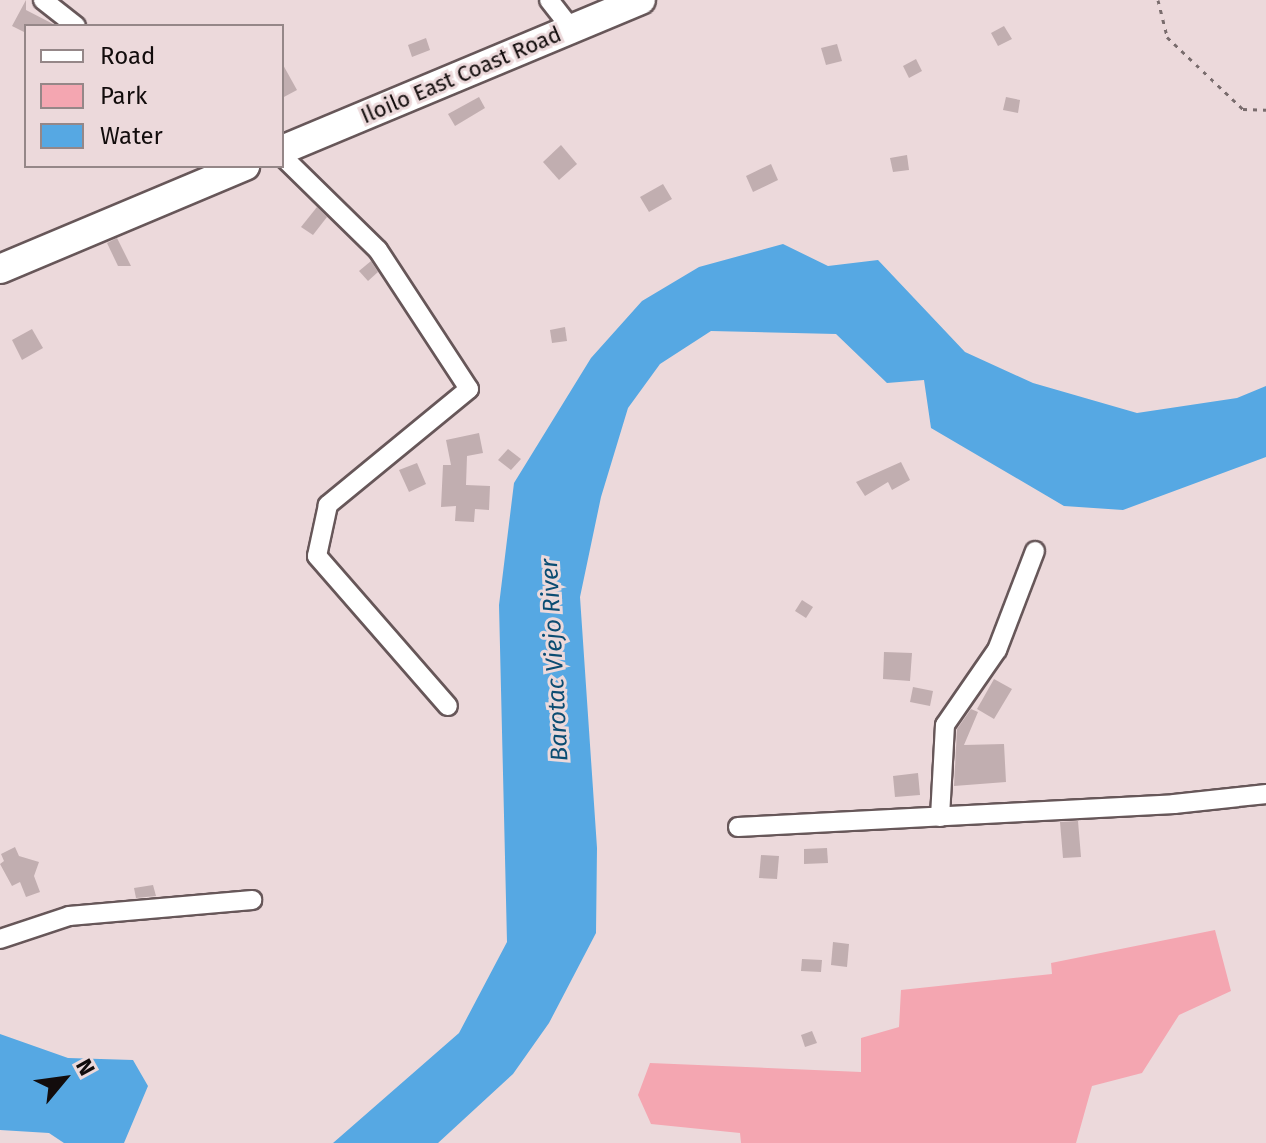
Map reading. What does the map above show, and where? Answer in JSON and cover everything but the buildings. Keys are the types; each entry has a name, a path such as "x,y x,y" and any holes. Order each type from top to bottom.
{"main road":[{"name":"Iloilo East Coast Road","path":"284,152 641,0"},
{"path":"0,269 237,168"}],"street":[{"path":"43,0 73,24"},
{"path":"549,0 572,29"},
{"path":"284,155 378,250 469,389 328,505 317,556 448,706"},
{"path":"940,817 945,725 997,650 1035,551"},
{"path":"738,827 1174,804 1266,794"},
{"path":"0,939 69,916 252,900"}],"path":[{"path":"1158,0 1167,37 1212,74 1243,109 1266,110"}],"green space":[{"path":"1215,930 1231,991 1179,1015 1142,1073 1092,1086 1076,1143 741,1143 740,1133 651,1124 638,1095 650,1063 861,1072 861,1038 899,1027 901,990 1052,974 1051,963"}],"water":[{"name":"Barotac Viejo River","path":"783,244 828,266 878,260 965,352 1033,383 1137,413 1237,398 1266,386 1266,457 1123,510 1064,506 931,428 924,380 887,383 836,334 711,331 660,364 628,408 601,497 580,597 597,848 596,933 549,1023 513,1074 438,1143 333,1143 459,1033 507,942 499,605 514,483 591,358 642,301 699,267"},
{"path":"0,1034 68,1058 133,1060 148,1086 124,1143 64,1143 49,1133 0,1130"}]}
